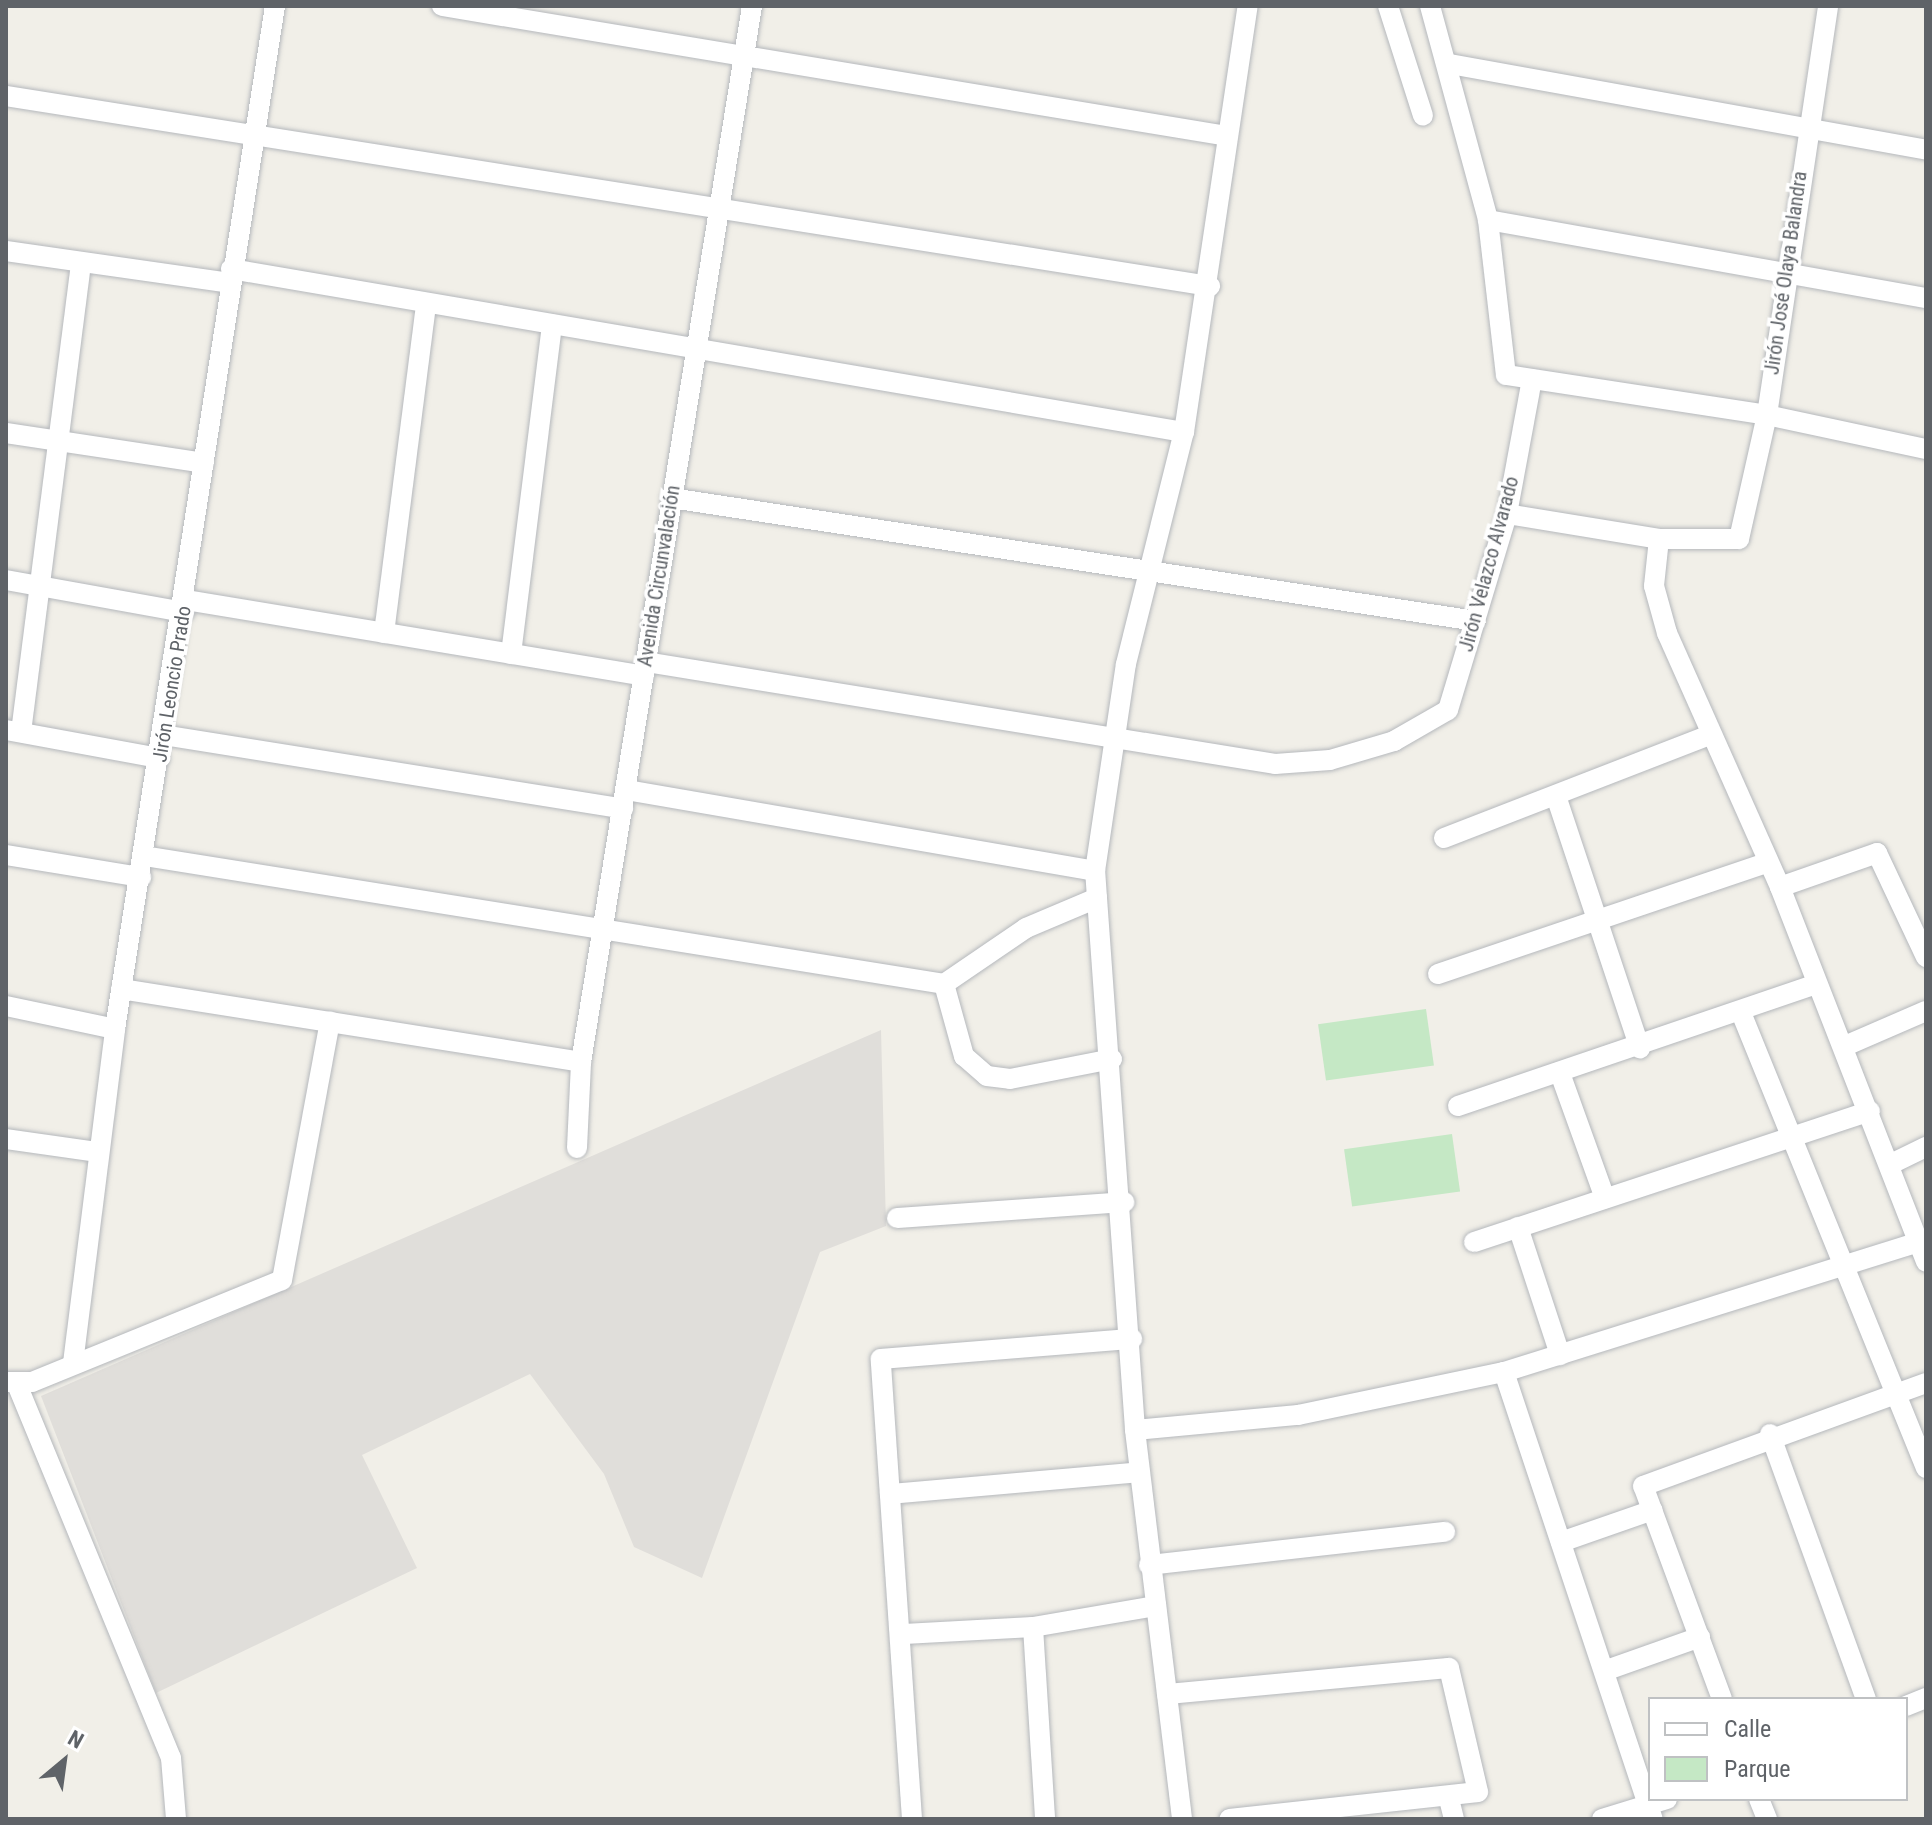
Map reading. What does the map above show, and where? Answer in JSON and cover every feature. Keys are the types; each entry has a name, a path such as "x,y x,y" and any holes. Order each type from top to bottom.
{"street":[{"name":"Jirón Leoncio Prado","path":"73,1363 97,1152 115,1029 185,606 230,276 275,6"},
{"path":"442,6 1227,136"},
{"name":"Avenida Circunvalación","path":"577,1148 581,1062 625,799 692,351 752,6"},
{"path":"1182,1819 1135,1430 1124,1202 1095,871 1115,741 1148,575 1184,432 1210,286 1227,136 1248,6"},
{"path":"1388,6 1423,116"},
{"path":"1430,6 1450,64 1488,220 1506,375 1767,415 1926,449"},
{"name":"Jirón José Olaya Balandra","path":"1659,539 1739,539 1767,415 1806,129 1828,6"},
{"path":"1450,64 1926,150"},
{"path":"6,96 256,131 716,211 1210,286"},
{"path":"1488,220 1926,298"},
{"path":"6,251 81,265 230,276 426,305 1184,432"},
{"path":"81,265 56,440 41,586 14,731 159,758"},
{"path":"384,633 426,305"},
{"path":"511,654 552,325"},
{"name":"Jirón Velazco Alvarado","path":"6,580 511,654 645,669 1275,764 1330,760 1417,731 1448,710 1507,514 1532,379"},
{"path":"6,433 204,463"},
{"path":"671,498 1148,575 1476,621"},
{"path":"1507,514 1659,539 1657,598 1893,1163 1926,1262"},
{"path":"1444,838 1712,734"},
{"path":"163,735 625,799 1095,871"},
{"path":"1556,796 1640,1048"},
{"path":"1780,887 1877,853 1926,957"},
{"path":"6,855 141,877"},
{"path":"144,856 602,933 944,984 1034,924 1097,898"},
{"path":"1438,974 1597,925 1768,862"},
{"path":"944,984 964,1056 987,1076 1010,1079 1112,1059"},
{"path":"1458,1106 1561,1076 1742,1015 1817,984"},
{"path":"121,989 581,1062"},
{"path":"6,1006 115,1029"},
{"path":"1845,1046 1926,1011"},
{"path":"1742,1015 1926,1468"},
{"path":"176,1819 171,1758 11,1382 73,1363 282,1280 330,1021"},
{"path":"1561,1076 1605,1198"},
{"path":"1474,1242 1605,1198 1793,1142 1870,1111"},
{"path":"6,1139 97,1152"},
{"path":"1893,1163 1926,1147"},
{"path":"897,1218 1124,1202"},
{"path":"1518,1227 1560,1355"},
{"path":"1135,1430 1298,1415 1504,1372 1918,1242"},
{"path":"912,1819 904,1634 881,1359 1132,1339"},
{"path":"1504,1372 1604,1671 1648,1787"},
{"path":"1721,1697 1643,1486 1770,1434 1926,1383"},
{"path":"1770,1434 1865,1697"},
{"path":"890,1494 1139,1472"},
{"path":"1561,1542 1653,1510"},
{"path":"1149,1565 1445,1532"},
{"path":"904,1634 1033,1627 1156,1606"},
{"path":"1033,1627 1045,1819"},
{"path":"1604,1671 1700,1637"},
{"path":"1167,1694 1449,1668 1478,1792 1452,1809 1229,1819"},
{"path":"1602,1819 1656,1808"}],"shaded area":[{"path":"881,1030 886,1226 820,1252 702,1578 634,1547 604,1474 530,1374 362,1455 417,1568 156,1693 41,1396"}],"green space":[{"path":"1426,1009 1434,1065 1326,1081 1318,1024"},
{"path":"1452,1134 1460,1191 1352,1207 1344,1149"}]}
